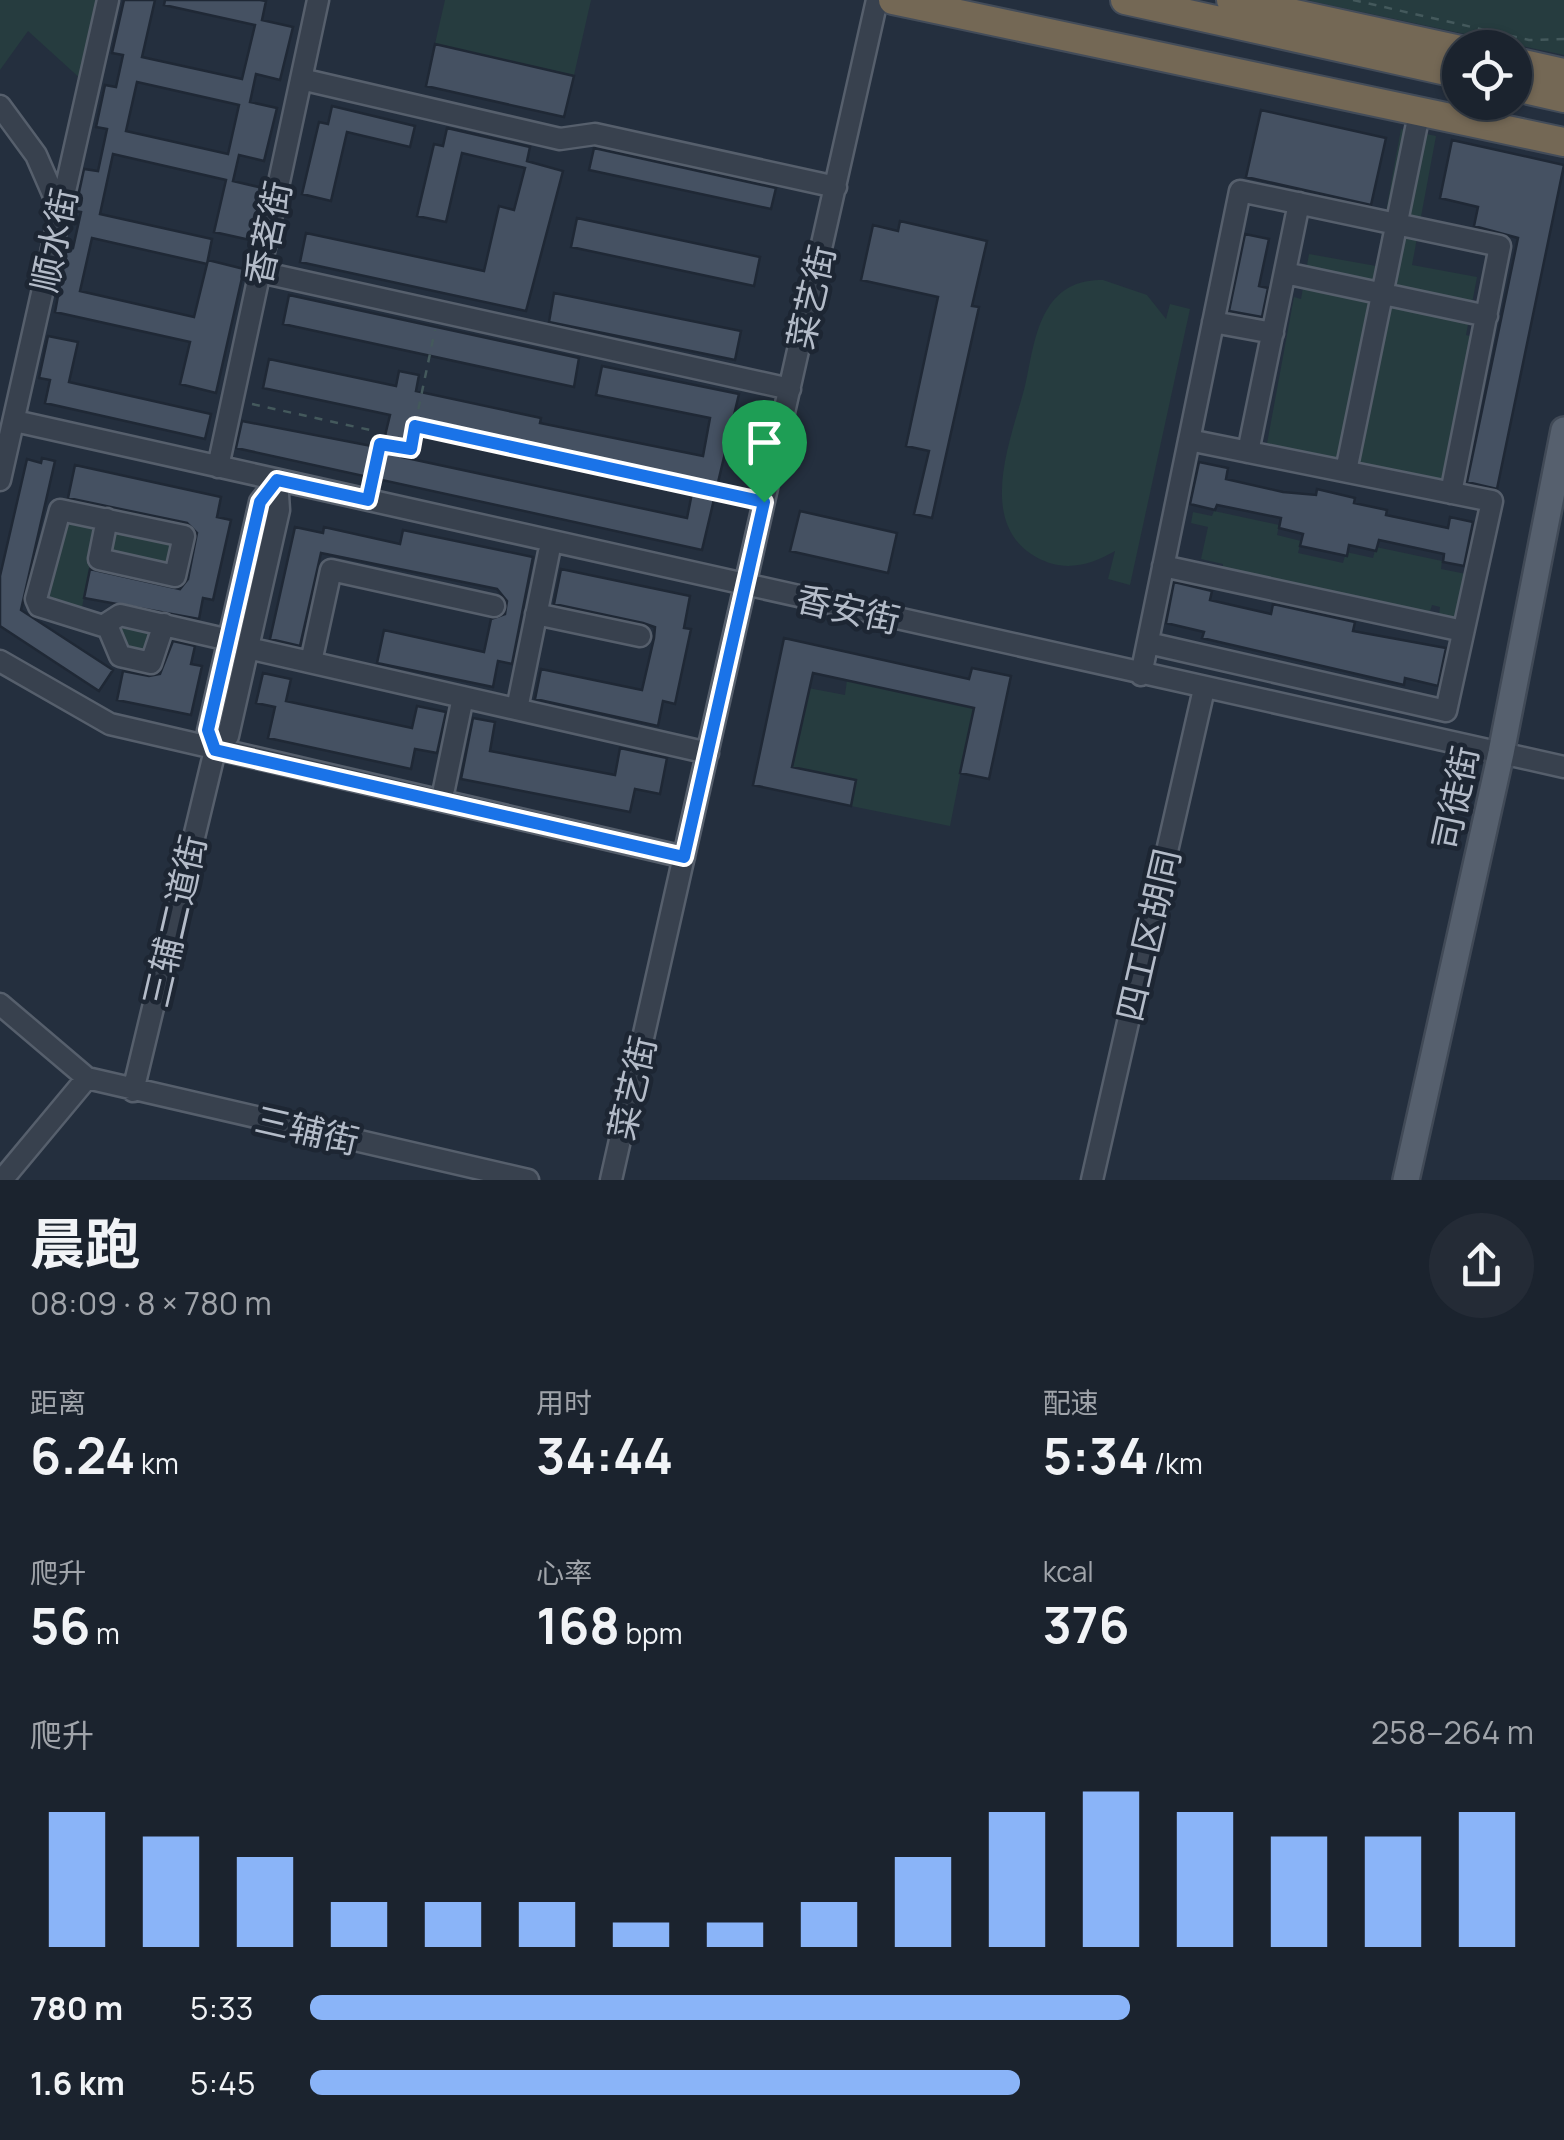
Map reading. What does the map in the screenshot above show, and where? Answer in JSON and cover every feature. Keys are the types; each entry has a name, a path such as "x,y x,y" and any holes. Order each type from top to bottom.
{"highway":[{"path":"893,0 1564,142"},
{"path":"985,0 1564,128"},
{"path":"1124,0 1442,70"},
{"path":"1231,0 1442,46"},
{"path":"1532,66 1564,73"},
{"path":"1532,90 1564,96"}],"main road":[{"name":"司徒街","path":"1406,1180 1500,754 1564,430"}],"street":[{"name":"顺水街","path":"0,480 108,0"},
{"name":"香茗街","path":"218,467 318,0"},
{"name":"菜艺街","path":"612,1180 878,0"},
{"path":"301,79 560,139 595,134 836,187"},
{"path":"0,106 36,155 60,210"},
{"path":"1346,472 1420,109"},
{"path":"1141,675 1240,191 1500,246 1451,493"},
{"path":"1248,452 1299,203"},
{"path":"260,272 790,389"},
{"path":"1285,274 1486,316"},
{"path":"1213,322 1272,333"},
{"name":"香安街","path":"16,421 1564,768"},
{"path":"1148,643 1446,711 1492,501 1189,440"},
{"name":"三辅二道街","path":"133,1091 215,750 208,730 238,644 260,502 277,480"},
{"path":"106,625 42,608 36,599 56,512 108,519"},
{"path":"517,710 549,552"},
{"path":"1164,566 1463,631"},
{"path":"310,662 331,570 494,606"},
{"path":"106,625 118,614 708,754"},
{"path":"536,614 640,636"},
{"path":"106,625 120,656 151,664 164,624"},
{"path":"0,661 110,724 684,857"},
{"path":"1298,710 1306,679"},
{"name":"四工区胡同","path":"1092,1180 1204,689"},
{"path":"444,789 462,697"},
{"path":"0,1004 86,1078 2,1180"},
{"name":"三辅街","path":"86,1078 528,1180"}],"path":[{"path":"1353,0 1528,40 1564,38"},
{"path":"232,399 370,430 380,444 411,449 438,312"},
{"path":"415,426 764,502"},
{"path":"368,500 380,444"}],"green space":[{"path":"0,0 103,0 83,81 28,31 0,70"},
{"path":"445,0 591,0 574,75 435,44"},
{"path":"1308,0 1564,0 1564,55 1532,48 1532,30 1447,30"},
{"path":"1401,129 1436,136 1412,265 1477,277 1466,335 1477,338 1449,483 1266,449 1294,297 1301,299 1309,254 1376,266"},
{"path":"1103,280 1147,295 1166,319 1170,304 1190,309 1130,585 1108,579 1115,551 1080,565 1042,560 1021,546 1008,527 1003,505 1006,456 1040,324 1055,298 1067,289"},
{"path":"1214,511 1279,525 1277,535 1301,541 1298,553 1343,563 1346,552 1373,558 1376,547 1442,561 1441,569 1471,575 1464,609 1457,608 1455,619 1439,615 1440,607 1432,605 1428,618 1222,574 1223,564 1201,559 1208,527 1191,523 1193,512 1212,516"},
{"path":"107,519 184,536 175,576 99,559"},
{"path":"59,521 98,528 82,607 43,599"},
{"path":"116,615 164,624 154,662 122,657"},
{"path":"847,680 976,694 950,826 851,806 856,780 793,767 808,688 845,695"}],"building":[{"path":"124,0 155,0 142,57 242,79 255,25 164,5 165,0 266,1 262,20 293,27 280,80 256,74 250,102 277,108 264,161 239,155 233,181 263,188 250,240 214,232 226,180 113,154 100,214 212,239 207,264 92,238 80,291 194,317 208,260 244,269 216,393 180,384 190,342 55,312 67,247 73,248 81,212 75,211 84,169 98,171 107,129 96,127 105,85 116,87 123,55 112,53","holes":["137,82 239,105 228,154 126,131"]},
{"path":"435,44 574,76 564,117 426,86"},
{"path":"332,106 415,126 410,147 347,132 331,201 302,194 319,122 328,124"},
{"path":"1261,110 1386,138 1371,205 1246,177"},
{"path":"447,128 530,147 527,161 563,171 526,311 300,262 306,233 484,271 499,206 514,210 525,168 462,153 446,222 417,216 434,144 443,146"},
{"path":"1452,140 1564,165 1497,489 1467,482 1518,238 1474,226 1478,207 1440,198"},
{"path":"594,148 776,188 771,209 589,170"},
{"path":"577,218 760,257 754,286 571,247"},
{"path":"900,221 987,241 972,306 979,307 932,518 914,514 929,451 906,446 938,297 861,280 873,225 898,231"},
{"path":"1245,234 1269,239 1259,286 1268,288 1262,317 1229,311"},
{"path":"554,293 741,331 735,360 549,322"},
{"path":"289,295 579,358 574,387 283,324"},
{"path":"48,336 78,342 69,382 211,414 205,439 45,403 50,380 39,378"},
{"path":"269,359 396,386 399,371 419,375 416,391 541,418 540,423 703,456 710,418 596,395 602,366 739,394 702,550 236,448 242,421 382,448 390,415 263,388","holes":["410,420 694,483 687,518 402,457"]},
{"path":"42,458 55,461 21,610 113,670 99,691 0,626 0,576 27,459 41,463"},
{"path":"1199,462 1228,468 1226,479 1283,492 1316,495 1317,489 1387,510 1386,515 1448,528 1450,517 1473,522 1464,566 1443,562 1444,554 1379,540 1376,551 1349,545 1347,556 1300,546 1303,534 1279,528 1281,518 1217,505 1215,510 1190,504"},
{"path":"75,465 221,497 217,517 231,520 213,600 203,598 199,619 84,598 90,569 180,589 188,579 197,533 187,523 68,498"},
{"path":"800,511 897,533 888,573 790,551"},
{"path":"295,527 323,533 324,527 400,544 403,530 533,557 512,664 498,661 493,687 377,663 384,630 484,652 491,619 505,614 507,601 497,589 321,553 300,646 270,639"},
{"path":"561,569 690,596 684,628 691,629 675,704 663,701 658,726 535,699 541,669 642,690 654,638 655,627 554,604"},
{"path":"1174,582 1212,591 1210,600 1271,614 1273,604 1355,622 1353,631 1446,648 1438,686 1405,678 1404,685 1202,638 1204,632 1166,623"},
{"path":"784,638 969,679 972,668 1011,676 989,779 960,773 974,708 813,673 792,767 856,780 851,806 753,785"},
{"path":"173,641 195,646 191,664 202,666 191,715 117,700 123,671 160,674"},
{"path":"263,673 291,679 286,701 412,728 417,706 446,712 437,753 415,749 411,769 268,738 275,707 256,703"},
{"path":"473,718 495,722 490,751 615,775 620,748 667,758 660,794 635,789 630,812 461,779"}],"route":[{"path":"415,426 764,502 684,857 215,750 208,730 260,502 277,480 368,500 380,444 411,449 415,426"}]}
